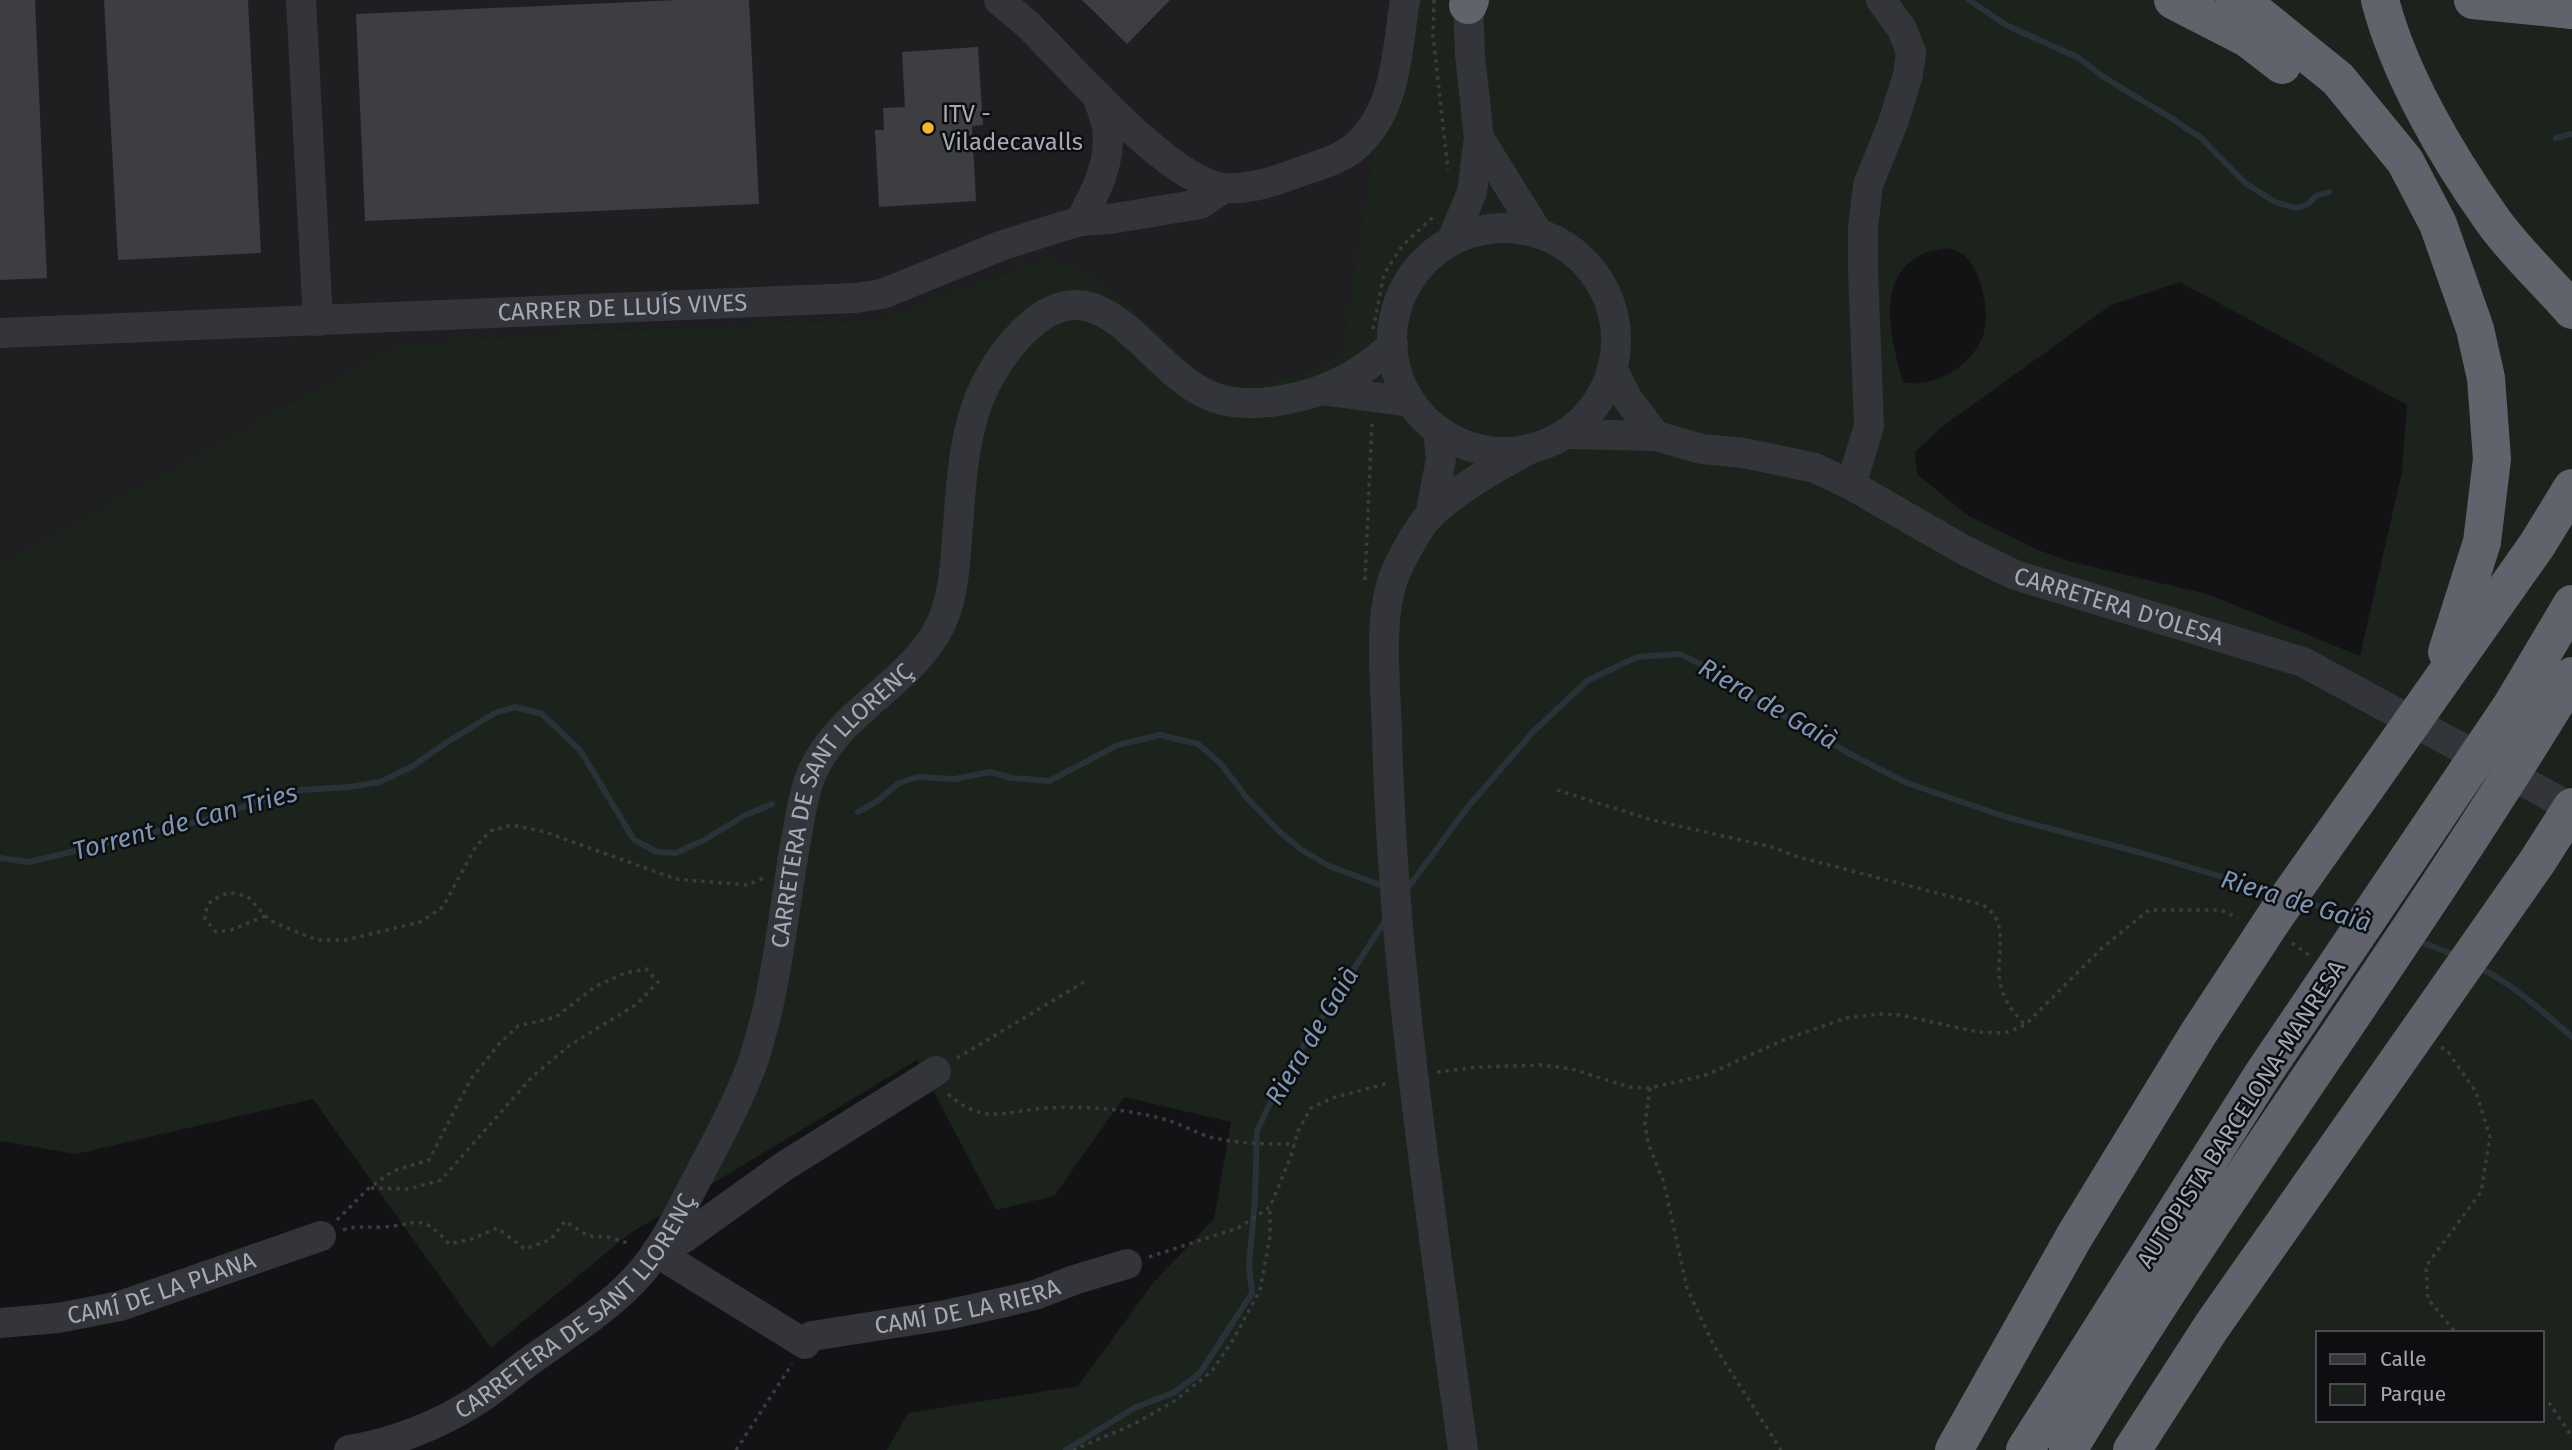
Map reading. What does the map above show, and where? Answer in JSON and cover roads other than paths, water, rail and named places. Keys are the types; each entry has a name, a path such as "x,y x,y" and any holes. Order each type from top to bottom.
{"highway":[{"path":"2173,0 2247,38 2288,69 2329,107 2370,153 2414,218 2447,291 2474,391 2480,436 2482,542"},
{"path":"2235,0 2249,7 2339,79 2405,161 2438,224 2475,329 2486,378 2492,459 2482,542 2437,684"},
{"path":"2473,0 2572,10"},
{"path":"2382,6 2404,66 2428,117 2492,219 2572,310"},
{"path":"1954,1450 2074,1237 2198,1034 2276,915 2537,545 2572,488"},
{"name":"AUTOPISTA BARCELONA-MANRESA","path":"2025,1450 2263,1074 2512,705 2572,604"},
{"name":"AUTOPISTA BARCELONA-MANRESA","path":"2068,1450 2296,1097 2480,826 2572,676"},
{"path":"2132,1450 2212,1326 2572,808"}],"street":[{"path":"301,0 318,321"},
{"path":"999,0 1026,23 1147,143 1196,178 1224,188 1271,183 1332,161 1355,146 1382,111 1390,90 1405,0"},
{"path":"1851,485 1869,426 1863,270 1863,228 1868,186 1908,75 1911,52 1902,29 1881,0"},
{"path":"1452,240 1472,192 1479,138 1470,55 1469,2"},
{"path":"1080,220 1098,189 1107,157 1107,127 1096,94"},
{"path":"1479,138 1538,233"},
{"name":"CARRER DE LLUÍS VIVES","path":"0,333 856,298 882,294 1003,244 1080,220 1110,219 1200,204 1224,188"},
{"path":"1463,1450 1412,1073 1395,890 1389,791 1386,661 1386,626 1391,585 1402,560 1430,516 1484,474 1530,449 1566,434 1592,409 1602,394 1612,368 1616,333 1611,306 1604,290 1590,267 1577,255 1555,240 1538,233 1512,228 1477,231 1452,240 1423,262 1407,285 1396,310 1392,345 1398,376 1411,402 1423,417 1454,440 1482,450 1501,452 1530,449"},
{"name":"CARRETERA DE SANT LLORENÇ","path":"349,1450 388,1446 474,1402 584,1324 636,1279 656,1251 697,1179 750,1071 766,1015 777,960 804,794 822,754 845,724 906,669 939,628 945,615 953,579 970,422 986,384 1011,345 1035,320 1058,308 1096,308 1122,325 1192,386 1209,396 1226,401 1257,403 1320,390 1347,379 1392,345"},
{"path":"1612,368 1627,398 1656,436"},
{"name":"CARRETERA DE SANT LLORENÇ","path":"1320,390 1411,402"},
{"path":"1430,516 1441,459 1437,430"},
{"name":"CARRETERA D'OLESA","path":"1566,434 1656,436 1702,449 1815,468 2015,575 2303,662 2572,808"},
{"path":"656,1251 684,1238 783,1167 936,1071"},
{"name":"CAMÍ DE LA PLANA","path":"0,1323 58,1318 120,1306 321,1236"},
{"name":"CAMÍ DE LA RIERA","path":"656,1251 808,1340 946,1315 1035,1295 1128,1264"}],"waterway":[{"path":"1969,0 2006,25 2079,58 2102,76 2171,118 2201,138 2244,182 2275,202 2296,208 2329,192"},
{"path":"2556,138 2572,134"},
{"name":"Riera de Gaià","path":"1405,892 1467,808 1533,732 1587,681 1637,657 1680,654 1714,671 1759,701 1850,754 1907,783 2006,817 2149,855 2276,893"},
{"name":"Torrent de Can Tries","path":"0,858 29,862 213,818 286,791 380,782 413,766 495,713 515,707 542,714 580,750 634,840 657,852 676,853 772,804"},
{"name":"Torrent de Can Tries","path":"858,812 876,802 899,783 917,777 955,779 990,772 1012,778 1049,781 1118,745 1160,735 1198,744 1221,764 1246,797 1281,833 1302,850 1329,866 1385,887"},
{"name":"Riera de Gaià","path":"2300,900 2353,917"},
{"name":"Riera de Gaià","path":"1066,1450 1134,1408 1175,1392 1200,1373 1252,1293 1249,1265 1255,1200 1257,1131 1280,1082 1387,918"},
{"name":"Riera de Gaià","path":"2416,940 2455,955"},
{"name":"Riera de Gaià","path":"2480,968 2516,991 2572,1037"}],"place":[{"name":"ITV - Viladecavalls","path":"928,128"}]}
